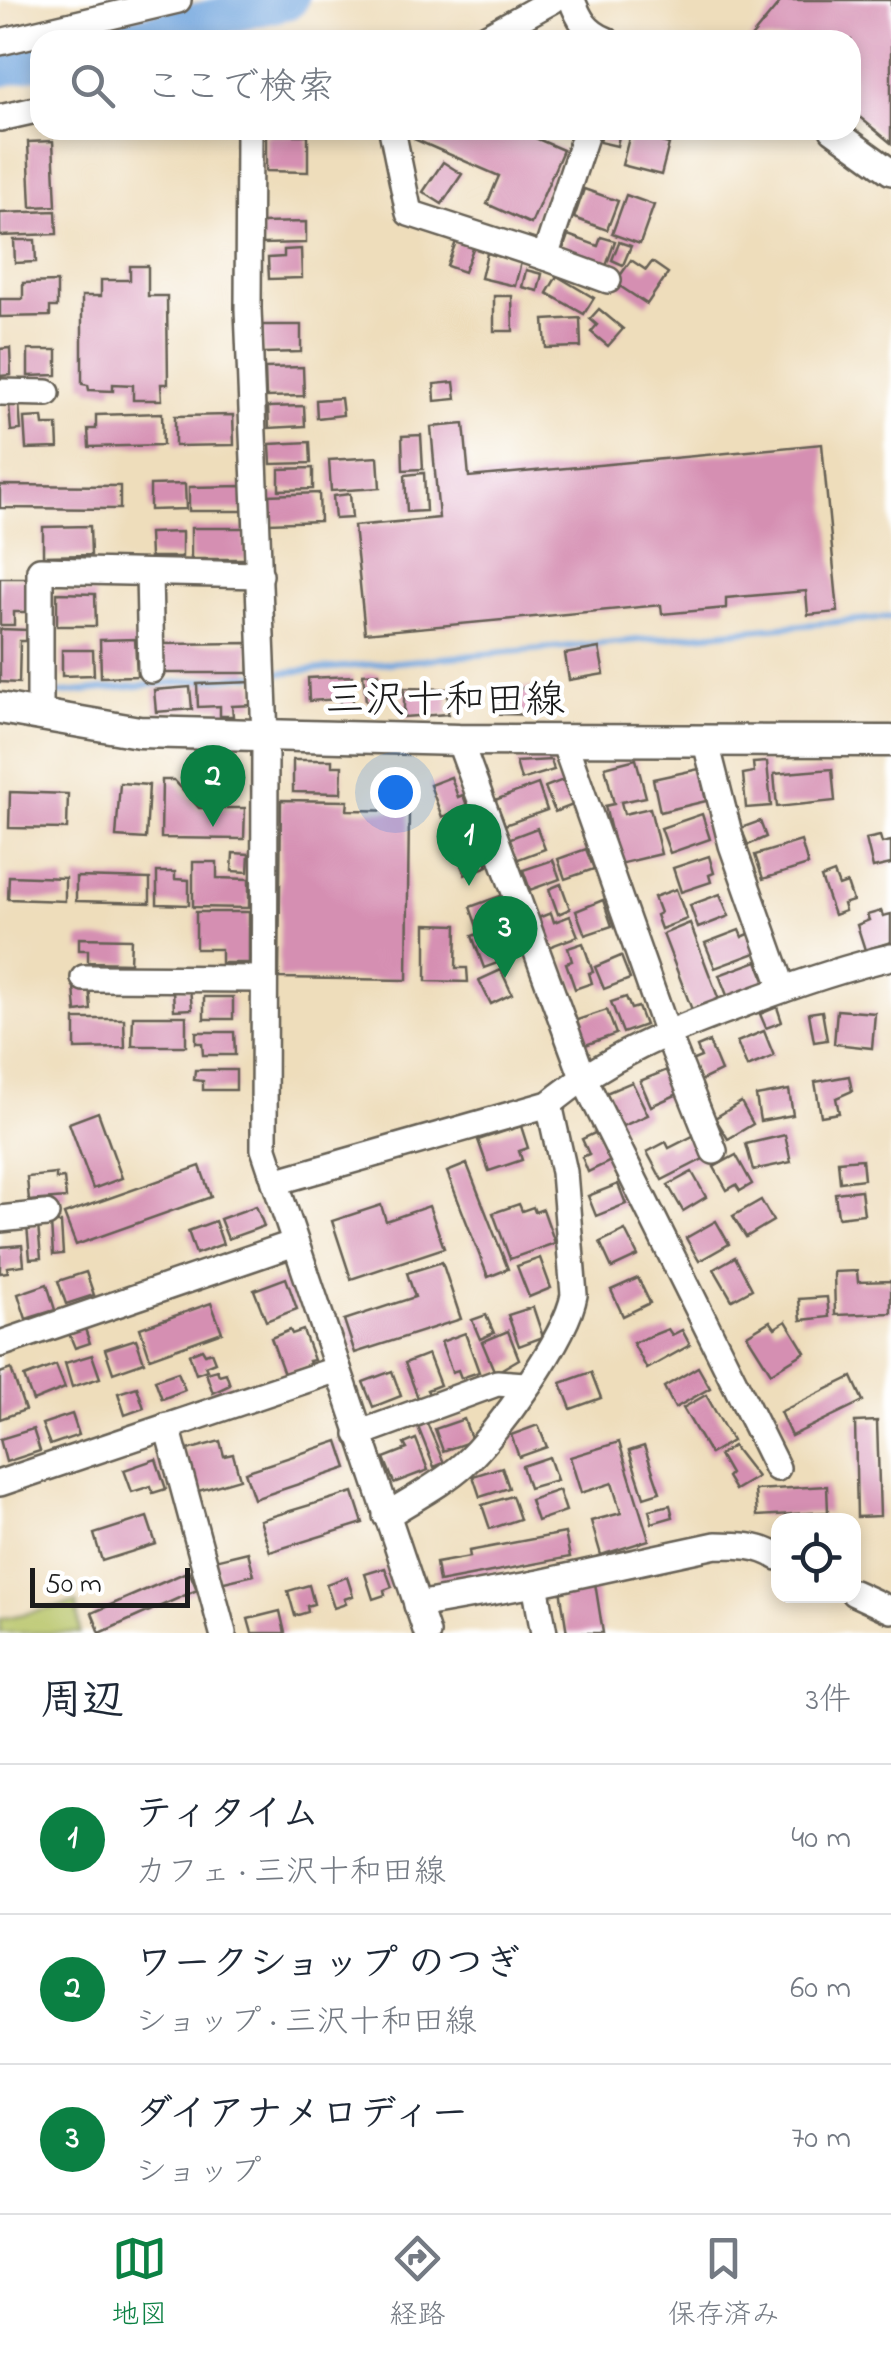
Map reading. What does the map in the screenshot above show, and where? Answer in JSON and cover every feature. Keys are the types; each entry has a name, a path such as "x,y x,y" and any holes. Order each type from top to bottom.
{"main road":[{"name":"三沢十和田線","path":"0,708 140,732 458,740 891,740"}],"street":[{"path":"51,30 178,0"},
{"path":"499,30 554,0"},
{"path":"572,0 579,20 589,30"},
{"path":"0,42 30,35"},
{"path":"0,118 30,111"},
{"path":"248,140 248,309 264,736 264,1149 427,1633"},
{"path":"394,140 409,213 608,280"},
{"path":"545,258 584,140"},
{"path":"847,140 891,172"},
{"path":"0,392 47,392"},
{"path":"40,716 40,570 260,574"},
{"path":"149,573 151,670"},
{"path":"458,740 583,1076 776,1468"},
{"path":"563,740 667,1033 714,1151"},
{"path":"705,740 732,844 782,989"},
{"path":"275,1182 550,1104 583,1076 667,1033 782,989 891,957"},
{"path":"84,978 264,979"},
{"path":"386,1516 462,1467 489,1438 571,1313 574,1295 564,1172 550,1104"},
{"path":"0,1219 46,1214"},
{"path":"0,1344 295,1243"},
{"path":"0,1483 338,1369"},
{"path":"358,1434 497,1383 525,1386"},
{"path":"167,1426 223,1633"},
{"path":"418,1605 716,1545 747,1546 771,1553"},
{"path":"535,1584 544,1633"},
{"path":"861,1595 891,1610"}],"green space":[{"path":"76,1603 80,1633 0,1633 0,1619"}],"building":[{"path":"782,0 891,0 891,143 861,118 861,30 757,30"},
{"path":"266,140 308,140 308,172 266,171"},
{"path":"416,140 540,140 563,150 531,224 487,204 499,176"},
{"path":"600,140 618,140 617,146"},
{"path":"628,140 669,144 661,175 622,165"},
{"path":"53,141 56,206 31,207 28,142"},
{"path":"443,162 462,174 442,204 423,192"},
{"path":"584,189 618,201 607,230 574,218"},
{"path":"626,195 654,205 640,244 612,234"},
{"path":"56,211 57,234 0,236 0,213"},
{"path":"306,222 306,243 261,244 261,223"},
{"path":"568,235 598,246 601,237 615,241 605,269 561,255"},
{"path":"457,239 474,246 464,272 447,266"},
{"path":"14,240 35,240 36,262 15,263"},
{"path":"619,242 631,246 623,265 612,260"},
{"path":"301,249 302,278 269,279 268,258 284,257 284,250"},
{"path":"487,253 521,262 515,286 481,278"},
{"path":"631,260 646,270 652,262 668,273 647,304 615,283"},
{"path":"130,266 148,266 148,296 167,296 168,384 161,384 162,400 133,400 133,385 113,384 113,391 89,390 88,385 82,384 82,296 101,296 101,280 130,280"},
{"path":"526,270 542,274 538,291 522,287"},
{"path":"557,276 594,298 584,314 547,293"},
{"path":"57,282 57,307 50,307 50,316 0,317 0,299 23,299 23,283"},
{"path":"494,296 512,296 513,331 494,331"},
{"path":"599,309 623,329 608,346 591,332 597,325 590,319"},
{"path":"580,318 581,347 546,348 544,320"},
{"path":"262,325 301,325 301,352 263,353"},
{"path":"10,348 11,375 0,376 0,349"},
{"path":"28,350 57,350 57,375 28,376"},
{"path":"303,367 304,396 266,397 265,368"},
{"path":"454,382 456,399 435,401 434,384"},
{"path":"341,398 343,415 317,418 316,400"},
{"path":"19,403 21,430 11,431 9,404"},
{"path":"304,406 305,426 269,428 268,407"},
{"path":"162,413 163,445 89,447 88,429 96,429 96,415"},
{"path":"233,415 234,445 175,446 175,416"},
{"path":"42,417 43,425 57,425 58,448 26,449 24,418"},
{"path":"464,424 469,477 822,444 838,612 808,615 806,591 726,598 726,608 662,614 661,605 365,633 354,526 439,518 431,427"},
{"path":"421,435 423,469 403,470 402,436"},
{"path":"310,442 311,463 271,464 270,444"},
{"path":"378,457 380,488 331,491 329,460"},
{"path":"313,468 313,489 279,490 279,469"},
{"path":"424,473 426,511 407,512 405,475"},
{"path":"185,484 186,509 150,510 150,485"},
{"path":"0,485 120,486 120,509 0,508"},
{"path":"244,486 244,511 189,511 189,487"},
{"path":"319,493 320,521 269,523 268,495"},
{"path":"350,494 352,518 335,519 333,496"},
{"path":"90,526 91,555 43,556 43,527"},
{"path":"191,528 245,528 246,559 191,559"},
{"path":"182,532 182,557 150,557 149,533"},
{"path":"0,578 28,578 28,612 14,612 14,625 0,625"},
{"path":"57,593 95,594 96,626 57,626"},
{"path":"0,629 28,630 28,641 20,641 19,683 0,682"},
{"path":"135,639 137,676 101,677 100,640"},
{"path":"248,643 249,673 162,673 162,644"},
{"path":"599,648 604,674 569,680 565,654"},
{"path":"62,650 93,650 94,675 62,676"},
{"path":"379,673 382,700 366,701 363,674"},
{"path":"352,676 353,706 340,706 340,699 309,701 308,678"},
{"path":"254,682 255,705 232,706 233,716 220,716 220,706 198,707 197,684"},
{"path":"190,687 192,709 156,712 154,690"},
{"path":"404,688 448,689 448,714 404,717"},
{"path":"500,688 545,688 545,715 500,714"},
{"path":"636,759 646,797 621,802 624,814 650,808 661,854 619,864 605,806 614,804 605,767"},
{"path":"293,760 332,760 332,766 342,766 341,793 293,792"},
{"path":"551,760 554,770 521,780 516,762"},
{"path":"767,762 771,806 746,808 743,774 754,772 753,763"},
{"path":"699,769 706,801 660,812 653,779"},
{"path":"832,769 835,801 777,807 774,774"},
{"path":"451,777 458,797 463,795 468,808 442,817 430,785"},
{"path":"162,780 174,780 199,808 245,808 244,839 161,838"},
{"path":"563,780 573,805 555,812 545,787"},
{"path":"120,783 149,785 146,839 116,837"},
{"path":"538,784 547,810 505,825 495,800"},
{"path":"10,792 68,794 67,829 9,828"},
{"path":"281,800 348,801 347,810 409,811 407,980 279,978"},
{"path":"702,814 710,839 670,853 661,828"},
{"path":"760,821 766,837 748,845 741,828"},
{"path":"537,828 545,849 516,860 508,839"},
{"path":"880,836 882,843 891,841 891,864 873,868 866,839"},
{"path":"478,838 488,866 465,875 454,847"},
{"path":"801,841 808,865 763,879 755,855"},
{"path":"586,849 594,869 565,879 558,859"},
{"path":"233,853 249,854 248,872 232,871"},
{"path":"709,856 714,873 709,875 711,882 681,892 673,868"},
{"path":"553,860 560,879 530,890 523,870"},
{"path":"193,862 217,862 217,878 249,879 249,908 193,907"},
{"path":"157,872 175,872 175,879 189,880 189,905 157,904"},
{"path":"834,873 839,886 847,883 853,901 843,904 845,911 834,915 821,878"},
{"path":"9,876 65,878 65,901 8,899"},
{"path":"76,877 150,879 150,903 76,901"},
{"path":"561,884 570,909 558,914 549,889"},
{"path":"676,889 687,919 661,929 654,897"},
{"path":"720,894 729,916 698,928 690,905"},
{"path":"500,896 508,917 477,927 470,907"},
{"path":"603,900 612,926 585,935 576,911"},
{"path":"881,911 883,916 891,914 891,942 865,950 857,925 869,920 867,915"},
{"path":"196,912 249,912 249,963 221,963 221,949 196,949"},
{"path":"551,913 554,922 570,916 578,936 549,947 538,918"},
{"path":"690,923 719,1000 692,1010 663,934"},
{"path":"426,924 457,925 456,968 467,968 468,982 426,981"},
{"path":"499,926 511,958 484,968 472,936"},
{"path":"739,930 742,937 751,933 758,952 715,968 705,943"},
{"path":"79,938 131,939 130,963 88,962 88,950 79,950"},
{"path":"583,943 593,972 589,973 592,983 575,989 566,963 572,961 568,948"},
{"path":"621,956 630,979 604,989 595,967"},
{"path":"757,961 766,983 728,998 719,975"},
{"path":"501,970 512,994 491,1004 479,980"},
{"path":"89,985 91,1010 76,1012 74,987"},
{"path":"190,988 192,1009 174,1010 173,989"},
{"path":"204,997 233,997 233,1019 204,1019"},
{"path":"626,997 631,1009 638,1007 645,1025 623,1033 611,1002"},
{"path":"777,1007 782,1022 766,1028 760,1014"},
{"path":"607,1010 616,1034 583,1046 574,1021"},
{"path":"837,1010 875,1013 872,1048 834,1044"},
{"path":"822,1011 827,1040 814,1042 809,1013"},
{"path":"133,1016 186,1016 186,1046 132,1046"},
{"path":"75,1019 124,1019 125,1048 75,1049"},
{"path":"764,1031 774,1056 747,1067 737,1042"},
{"path":"196,1032 234,1032 235,1055 203,1055 202,1043 196,1043"},
{"path":"709,1042 721,1071 700,1081 691,1061 701,1057 697,1047"},
{"path":"195,1070 236,1070 236,1090 203,1090 203,1081 194,1080"},
{"path":"667,1070 678,1094 651,1106 640,1081"},
{"path":"849,1076 852,1091 836,1098 839,1113 821,1116 815,1082"},
{"path":"632,1082 648,1115 621,1127 606,1093"},
{"path":"789,1090 793,1115 760,1121 756,1096"},
{"path":"741,1102 753,1124 728,1139 715,1118"},
{"path":"98,1112 122,1178 93,1189 69,1123"},
{"path":"521,1126 528,1148 519,1151 522,1160 489,1171 478,1140"},
{"path":"597,1132 611,1161 588,1172 582,1157 589,1154 582,1139"},
{"path":"697,1134 709,1156 662,1180 647,1152 666,1142 669,1148"},
{"path":"785,1135 791,1162 753,1170 746,1144"},
{"path":"736,1155 752,1184 740,1191 736,1185 727,1190 714,1167"},
{"path":"862,1159 864,1179 840,1182 838,1161"},
{"path":"467,1164 508,1269 488,1277 447,1172"},
{"path":"200,1166 211,1197 76,1245 64,1214"},
{"path":"692,1172 706,1197 683,1211 668,1185"},
{"path":"56,1174 56,1179 64,1178 66,1198 29,1201 27,1177"},
{"path":"618,1184 626,1204 596,1216 588,1196"},
{"path":"861,1190 864,1214 838,1217 835,1193"},
{"path":"761,1200 773,1221 746,1237 733,1216"},
{"path":"519,1204 522,1211 543,1209 555,1243 510,1259 493,1213"},
{"path":"381,1205 386,1221 429,1206 444,1248 351,1279 332,1221"},
{"path":"256,1206 264,1226 228,1239 220,1219"},
{"path":"215,1221 223,1244 196,1254 188,1231"},
{"path":"716,1221 729,1244 699,1261 686,1238"},
{"path":"51,1223 61,1223 63,1254 53,1255"},
{"path":"38,1225 41,1258 30,1259 27,1226"},
{"path":"625,1230 638,1256 612,1268 600,1242"},
{"path":"22,1245 24,1265 7,1267 8,1272 0,1273 0,1247"},
{"path":"735,1257 752,1289 732,1300 714,1269"},
{"path":"540,1258 551,1288 529,1297 517,1266"},
{"path":"442,1262 461,1319 355,1353 344,1320 415,1297 407,1273"},
{"path":"857,1271 858,1282 891,1281 891,1313 835,1315 834,1272"},
{"path":"86,1272 94,1295 66,1304 58,1281"},
{"path":"286,1278 297,1309 266,1321 254,1290"},
{"path":"638,1278 650,1303 623,1316 611,1290"},
{"path":"47,1284 55,1310 26,1319 18,1294"},
{"path":"827,1297 829,1317 801,1320 799,1299"},
{"path":"211,1303 222,1332 150,1358 140,1328"},
{"path":"533,1307 543,1337 519,1346 508,1315"},
{"path":"486,1315 494,1333 480,1339 472,1320"},
{"path":"770,1321 775,1328 786,1321 805,1352 771,1373 747,1335"},
{"path":"84,1326 90,1343 75,1348 68,1331"},
{"path":"668,1329 672,1335 682,1330 690,1345 647,1369 633,1343"},
{"path":"290,1330 292,1334 303,1330 314,1360 284,1374 271,1338"},
{"path":"508,1331 519,1359 495,1373 482,1342"},
{"path":"465,1333 479,1372 461,1378 458,1370 452,1372 441,1342"},
{"path":"136,1339 144,1362 113,1373 105,1349"},
{"path":"202,1349 205,1354 211,1352 215,1362 196,1374 189,1354"},
{"path":"428,1354 440,1385 418,1398 405,1363"},
{"path":"92,1355 100,1378 72,1387 65,1363"},
{"path":"56,1365 65,1388 33,1401 24,1377"},
{"path":"698,1367 710,1388 675,1408 664,1387"},
{"path":"11,1369 25,1410 0,1419 0,1373"},
{"path":"217,1370 219,1375 226,1373 230,1385 213,1393 206,1373"},
{"path":"392,1371 401,1396 373,1407 363,1382"},
{"path":"178,1372 185,1390 162,1399 155,1380"},
{"path":"591,1372 601,1398 571,1409 561,1383"},
{"path":"852,1377 863,1401 791,1436 780,1412"},
{"path":"137,1387 144,1408 125,1415 118,1393"},
{"path":"706,1395 732,1441 710,1454 683,1408"},
{"path":"72,1414 79,1435 50,1445 42,1424"},
{"path":"464,1419 472,1441 443,1451 435,1429"},
{"path":"877,1421 880,1516 861,1517 857,1513 855,1422"},
{"path":"427,1423 444,1463 434,1467 418,1427"},
{"path":"538,1425 547,1447 519,1457 511,1435"},
{"path":"33,1429 40,1451 6,1462 0,1439"},
{"path":"416,1439 428,1470 394,1483 384,1458 407,1449 404,1444"},
{"path":"220,1441 224,1456 233,1454 240,1479 195,1492 184,1451"},
{"path":"338,1441 347,1468 254,1499 245,1472"},
{"path":"619,1442 649,1540 601,1555 591,1521 621,1513 612,1483 581,1493 570,1457"},
{"path":"644,1446 660,1492 644,1497 629,1451"},
{"path":"733,1446 757,1477 735,1490 719,1455"},
{"path":"549,1457 557,1480 529,1488 522,1466"},
{"path":"156,1459 166,1489 153,1493 151,1486 132,1492 124,1470"},
{"path":"502,1467 509,1488 480,1497 473,1476"},
{"path":"827,1486 828,1512 757,1516 755,1490"},
{"path":"559,1490 566,1511 537,1521 530,1500"},
{"path":"353,1492 363,1523 270,1552 260,1520"},
{"path":"512,1496 520,1519 490,1529 482,1505"},
{"path":"670,1505 673,1517 652,1523 649,1510"},
{"path":"147,1517 156,1544 102,1561 94,1534"},
{"path":"565,1533 570,1557 439,1582 436,1563 470,1557 469,1551"},
{"path":"248,1552 254,1575 220,1583 215,1560"},
{"path":"385,1568 392,1587 384,1590 385,1595 373,1599 365,1574"},
{"path":"189,1571 197,1590 100,1633 92,1613"},
{"path":"347,1577 353,1596 344,1599 346,1604 334,1608 326,1584"},
{"path":"595,1583 603,1633 567,1633 560,1589"},
{"path":"309,1585 314,1604 307,1606 308,1612 295,1616 288,1591"},
{"path":"280,1611 285,1633 252,1633 248,1619"}],"waterway":[{"path":"163,30 289,0"},
{"path":"0,68 30,61"},
{"path":"267,674 891,617"},
{"path":"52,694 254,675"}],"place":[{"name":"ワークショップ のつぎ","path":"213,827"},
{"name":"ティタイム","path":"469,886"},
{"name":"ダイアナメロディー","path":"505,978"}]}
